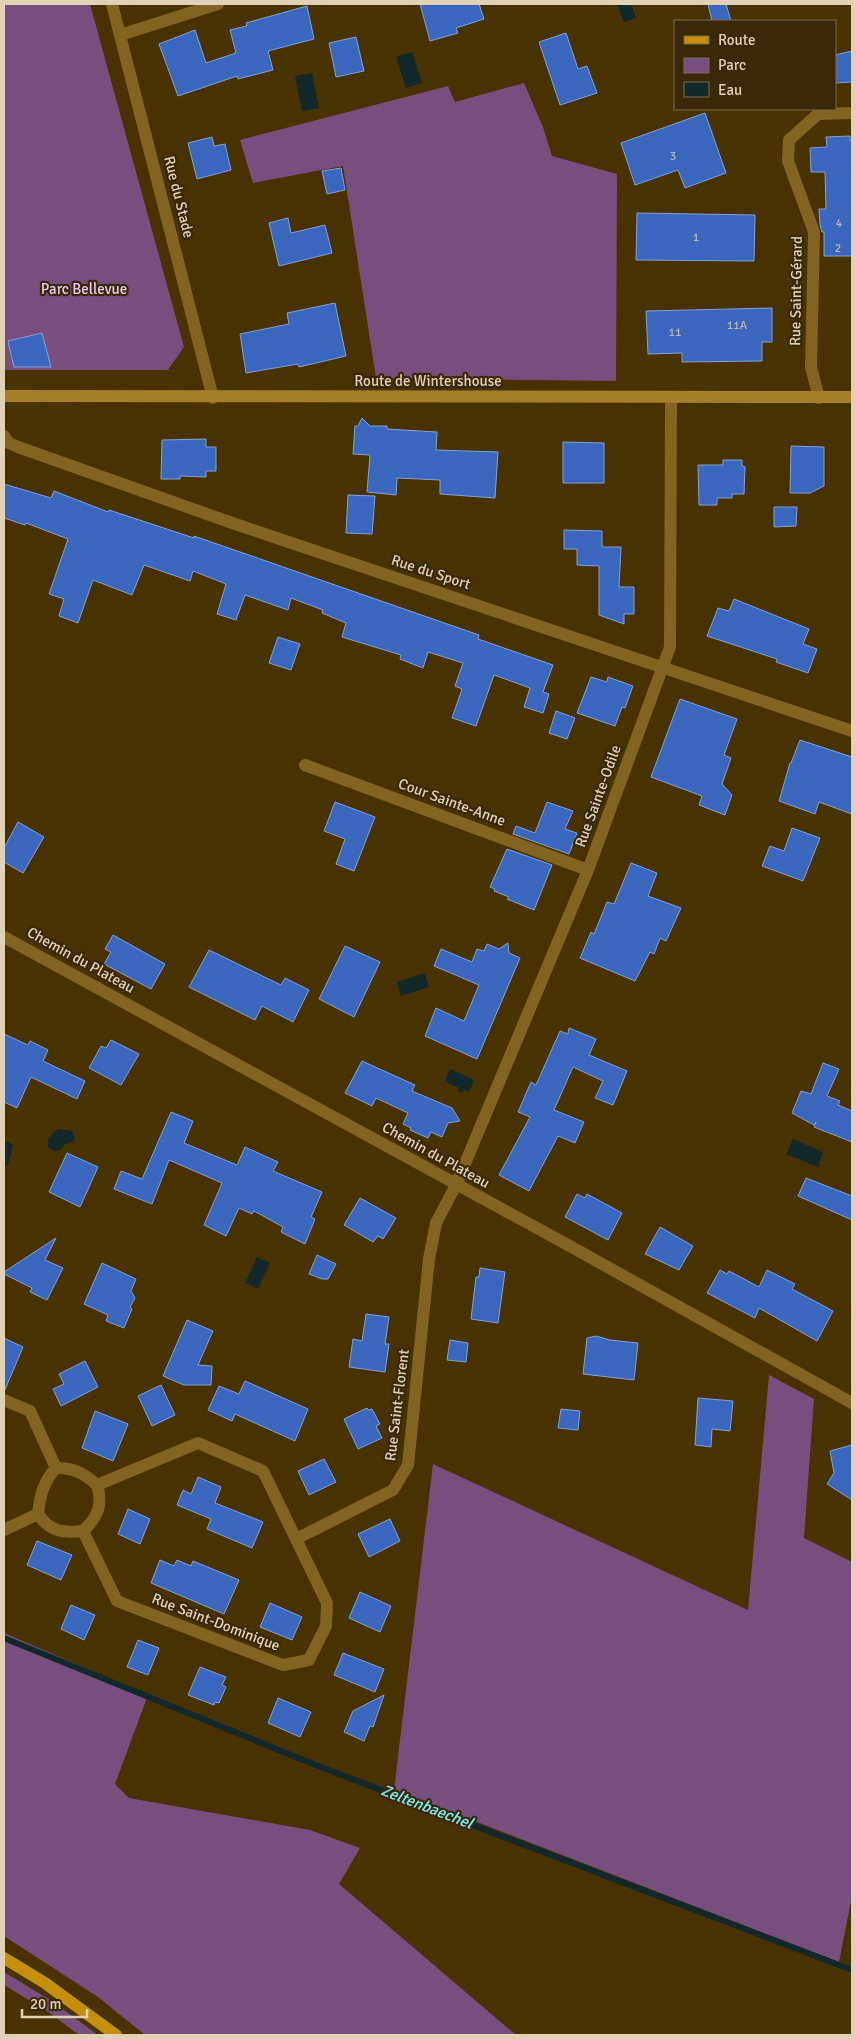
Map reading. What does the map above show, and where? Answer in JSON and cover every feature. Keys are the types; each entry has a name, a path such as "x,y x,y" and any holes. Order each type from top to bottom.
{"main road":[{"path":"4,1958 45,1983 116,2035"}],"street":[{"name":"Rue du Stade","path":"112,4 213,398"},
{"path":"120,35 218,4"},
{"name":"Rue Saint-Gérard","path":"819,398 811,367 814,232 788,162 789,140 818,114 852,113"},
{"name":"Route de Wintershouse","path":"4,396 213,398 852,397"},
{"name":"Rue Sainte-Odile","path":"456,1185 588,870 670,647 670,397"},
{"name":"Rue du Sport","path":"4,436 9,442 18,447 238,525 664,666 852,731"},
{"name":"Cour Sainte-Anne","path":"305,765 588,870"},
{"name":"Chemin du Plateau","path":"4,937 852,1403"},
{"name":"Rue Saint-Florent","path":"296,1539 393,1490 408,1465 429,1259 436,1223 456,1185"},
{"path":"4,1400 30,1411 56,1468"},
{"path":"97,1485 198,1443 263,1471 296,1539"},
{"path":"56,1468 68,1468 88,1476 97,1485 100,1495 100,1510 93,1522 83,1532 65,1533 45,1525 38,1514 39,1499 46,1479 56,1468"},
{"path":"4,1530 38,1514"},
{"name":"Rue Saint-Dominique","path":"83,1532 117,1601 282,1665 309,1660 326,1626 327,1603 296,1539"}],"green space":[{"name":"Parc Bellevue","path":"4,4 90,4 184,347 168,370 4,370"},
{"path":"524,83 543,127 552,156 617,174 616,381 376,378 343,166 253,183 240,140 448,86 455,102"},
{"path":"769,1375 814,1399 804,1538 852,1562 852,1896 839,1962 394,1790 433,1464 748,1610"},
{"path":"4,1633 148,1695 115,1784 129,1798 310,1830 360,1848 339,1884 516,2035 145,2035 98,1997 4,1936"},
{"path":"4,1972 52,2001 98,2035 79,2035 47,2011 4,1985"}],"water":[{"path":"617,4 631,4 636,18 624,22"},
{"path":"412,52 422,83 406,88 396,57"},
{"path":"312,73 319,108 302,111 295,76"},
{"path":"425,973 429,987 401,996 397,982"},
{"path":"450,1069 474,1080 469,1092 464,1090 462,1093 458,1091 459,1088 445,1081"},
{"path":"59,1129 72,1131 75,1138 72,1142 65,1144 60,1150 54,1151 48,1147 48,1139"},
{"path":"793,1139 823,1152 818,1167 786,1154"},
{"path":"4,1140 13,1145 8,1164 4,1170"},
{"path":"257,1257 270,1263 258,1289 245,1283"}],"building":[{"path":"420,4 479,4 484,19 456,28 458,33 430,41"},
{"path":"708,4 726,4 731,20 712,20"},
{"path":"307,6 314,39 268,51 273,70 238,79 237,76 178,96 159,44 195,30 206,63 236,53 230,30 247,26 246,23"},
{"path":"566,33 578,69 587,66 597,93 560,105 539,42"},
{"path":"356,37 364,71 336,77 329,43"},
{"path":"852,51 852,82 836,83 836,55"},
{"path":"705,113 726,173 685,188 678,170 635,185 621,143"},
{"path":"850,136 850,141 852,141 852,256 824,256 824,232 822,232 820,225 819,209 826,209 825,172 811,172 810,148 827,147 826,137"},
{"path":"212,137 214,146 225,144 231,170 197,179 188,143"},
{"path":"341,168 345,190 327,194 322,171"},
{"path":"637,213 755,215 754,261 636,260"},
{"path":"288,218 291,233 325,225 332,253 279,266 269,223"},
{"path":"335,303 346,356 299,367 298,364 246,373 240,334 289,324 287,313"},
{"path":"772,308 772,342 762,342 762,361 682,362 682,353 648,354 646,311"},
{"path":"42,333 51,367 14,367 8,341"},
{"path":"362,418 370,426 387,426 387,429 437,432 436,450 498,452 495,498 440,494 440,480 397,478 396,495 367,492 370,455 353,454 355,426 358,426"},
{"path":"206,439 206,447 216,447 216,471 206,471 206,477 180,476 180,479 161,479 162,440"},
{"path":"563,442 604,443 604,483 563,483"},
{"path":"791,446 824,447 824,486 810,493 790,493"},
{"path":"723,460 742,460 742,466 745,467 744,494 732,494 732,498 717,498 717,505 699,505 698,465 723,465"},
{"path":"4,484 51,498 54,491 108,512 109,510 194,538 194,536 479,635 478,639 553,665 543,692 549,694 543,713 524,707 530,688 494,675 476,726 452,718 462,689 455,686 463,663 428,652 423,668 400,659 401,655 342,637 346,623 322,613 323,610 291,598 288,610 245,595 236,620 217,614 226,584 193,571 190,581 144,565 132,595 93,580 78,623 59,616 64,599 49,594 68,539 26,523 25,525 4,518"},
{"path":"348,495 375,496 372,534 346,533"},
{"path":"774,507 797,507 796,526 774,527"},
{"path":"564,530 602,531 602,547 621,547 619,587 634,587 634,614 624,614 624,624 599,615 599,566 577,565 577,549 564,549"},
{"path":"734,599 809,629 803,644 817,649 808,673 776,662 777,659 707,636 718,608 729,611"},
{"path":"278,637 300,644 291,670 269,663"},
{"path":"591,677 607,682 608,677 633,686 625,708 622,707 615,726 577,713"},
{"path":"680,699 737,719 724,755 731,758 722,784 732,795 725,815 699,805 702,796 651,777"},
{"path":"556,711 575,718 567,739 549,733"},
{"path":"800,740 852,757 852,814 819,802 815,814 779,801 790,763"},
{"path":"335,802 375,817 354,871 336,864 345,839 324,831"},
{"path":"547,802 573,811 565,829 577,833 569,854 513,834 516,826 535,833"},
{"path":"18,822 44,837 23,873 4,862 4,848"},
{"path":"792,828 820,838 803,881 762,866 770,846 784,851"},
{"path":"507,849 552,865 534,910 507,899 509,897 494,891 495,889 490,887"},
{"path":"631,863 657,873 648,896 681,908 666,941 660,938 654,954 650,952 635,981 580,958 591,932 594,934 607,902 614,904"},
{"path":"113,935 165,964 151,989 104,964 111,952 105,949"},
{"path":"508,943 509,953 520,958 477,1059 425,1036 436,1008 464,1021 479,985 434,966 441,949 472,962 477,949 484,951 487,944 499,949"},
{"path":"345,946 380,962 354,1017 319,999"},
{"path":"209,950 281,985 285,978 309,990 293,1022 262,1006 255,1020 189,987"},
{"path":"569,1028 596,1039 589,1055 627,1071 613,1105 595,1098 603,1081 573,1067 554,1110 584,1122 575,1143 558,1136 529,1191 499,1175 530,1117 518,1112 531,1082 536,1085 560,1031 568,1034"},
{"path":"4,1034 28,1045 30,1041 48,1050 43,1061 85,1081 77,1099 31,1077 17,1108 4,1102"},
{"path":"111,1040 139,1054 121,1085 89,1068 101,1046 106,1048"},
{"path":"362,1061 415,1085 412,1091 452,1108 460,1121 448,1123 442,1137 431,1132 428,1138 410,1130 411,1128 403,1124 408,1113 376,1098 372,1106 345,1093"},
{"path":"823,1063 839,1069 827,1096 840,1101 838,1105 852,1111 852,1142 814,1127 816,1122 814,1125 792,1113 801,1091 811,1094"},
{"path":"171,1112 193,1121 184,1143 237,1165 245,1147 278,1162 273,1171 322,1192 311,1217 315,1219 305,1244 281,1232 283,1227 254,1211 252,1214 239,1208 226,1236 204,1225 222,1183 169,1160 152,1204 114,1189 121,1171 142,1179"},
{"path":"67,1153 98,1167 80,1207 49,1192"},
{"path":"806,1178 852,1196 852,1220 798,1196"},
{"path":"577,1194 585,1198 587,1194 622,1213 608,1240 565,1217"},
{"path":"360,1198 396,1218 383,1239 378,1236 373,1242 344,1225"},
{"path":"660,1227 693,1246 679,1270 645,1254"},
{"path":"56,1238 45,1260 63,1268 47,1300 30,1292 32,1288 4,1274 4,1272"},
{"path":"317,1255 336,1264 328,1279 322,1279 309,1274"},
{"path":"102,1263 136,1279 131,1291 135,1298 130,1307 132,1309 124,1328 106,1321 108,1315 84,1304"},
{"path":"480,1268 505,1272 498,1323 471,1319 476,1277 479,1277"},
{"path":"720,1270 727,1274 729,1271 759,1287 767,1270 795,1284 792,1289 833,1311 817,1341 759,1308 755,1318 707,1293"},
{"path":"366,1314 389,1317 385,1344 389,1344 385,1372 349,1367 353,1339 362,1341"},
{"path":"187,1320 213,1331 198,1365 212,1366 211,1385 184,1385 163,1376"},
{"path":"596,1336 610,1340 638,1343 634,1380 583,1374 587,1338"},
{"path":"4,1338 23,1347 4,1392"},
{"path":"450,1340 468,1343 466,1362 447,1360"},
{"path":"85,1361 98,1387 61,1406 53,1389 64,1384 59,1374"},
{"path":"245,1381 308,1409 295,1441 235,1414 232,1421 208,1410 219,1386 239,1394"},
{"path":"161,1385 175,1415 152,1426 138,1396"},
{"path":"698,1398 733,1401 730,1431 712,1429 711,1447 695,1445"},
{"path":"367,1408 368,1410 372,1409 380,1424 376,1426 382,1438 358,1449 344,1419"},
{"path":"561,1409 580,1411 578,1430 558,1428"},
{"path":"95,1411 128,1424 113,1461 82,1448"},
{"path":"852,1445 852,1500 827,1484 834,1473 830,1451"},
{"path":"324,1459 336,1482 309,1495 298,1471"},
{"path":"198,1477 221,1487 215,1503 263,1522 252,1548 207,1529 211,1519 177,1505 183,1490 191,1494"},
{"path":"128,1509 150,1519 140,1544 118,1534"},
{"path":"390,1519 400,1541 369,1557 358,1534"},
{"path":"37,1541 72,1555 61,1580 27,1565"},
{"path":"160,1560 174,1566 177,1560 191,1566 193,1561 239,1580 224,1614 151,1583"},
{"path":"360,1592 391,1606 380,1632 349,1618"},
{"path":"270,1603 302,1617 292,1640 260,1627"},
{"path":"71,1605 95,1615 84,1640 61,1629"},
{"path":"138,1640 159,1648 148,1675 127,1667"},
{"path":"343,1653 384,1669 375,1692 334,1675"},
{"path":"200,1667 226,1677 222,1685 226,1687 219,1703 215,1702 214,1705 188,1695"},
{"path":"384,1695 373,1727 370,1726 364,1741 344,1732 353,1711"},
{"path":"278,1698 311,1712 300,1737 268,1723"}],"waterway":[{"name":"Zeltenbaechel","path":"4,1638 318,1766 852,1970"}]}
